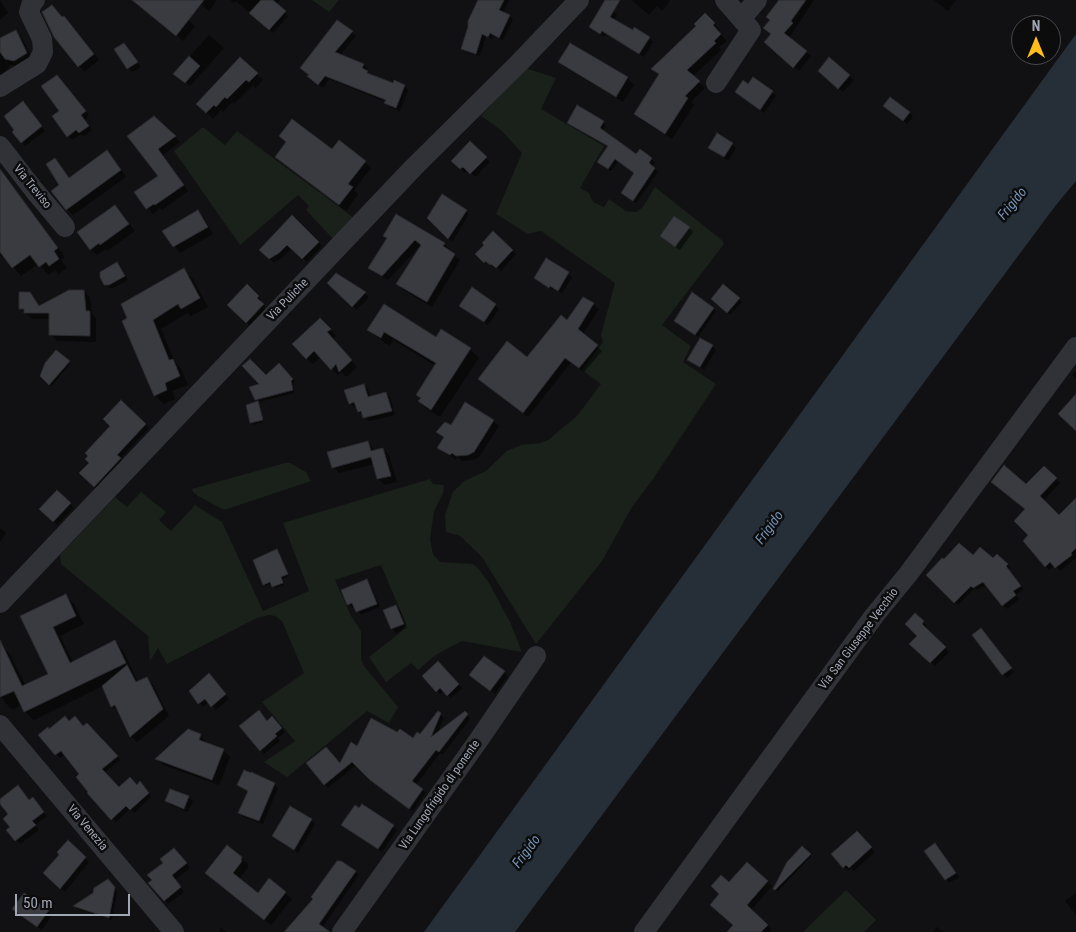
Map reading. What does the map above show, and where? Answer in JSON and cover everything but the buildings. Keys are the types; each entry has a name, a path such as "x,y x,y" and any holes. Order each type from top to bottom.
{"street":[{"path":"0,86 37,64 43,52 42,39 29,12 35,0"},
{"name":"Via Puliche","path":"0,603 414,167 520,62 579,0"},
{"path":"716,83 750,30 742,18 725,0"},
{"path":"742,18 757,0"},
{"name":"Via Treviso","path":"0,146 65,227"},
{"name":"Via San Giuseppe Vecchio","path":"644,932 874,616 909,573 1076,347"},
{"name":"Via Lungofrigido di ponente","path":"342,932 536,656"},
{"name":"Via Venezia","path":"0,724 174,932"}],"shaded area":[{"path":"312,0 339,0 329,12"},
{"path":"525,68 556,78 541,109 604,146 580,188 589,193 593,202 604,207 609,199 626,211 636,212 643,207 655,187 723,241 724,244 662,325 691,346 683,362 716,384 653,479 632,507 602,561 536,644 482,557 460,536 446,532 445,515 453,492 464,481 486,471 507,451 521,445 548,440 577,416 601,384 582,370 603,342 601,335 615,283 541,231 528,234 496,214 522,153 501,130 481,116"},
{"path":"203,127 225,145 237,131 354,218 334,240 306,210 309,206 298,195 240,245 174,151"},
{"path":"290,463 306,472 311,481 224,510 198,496 192,489"},
{"path":"430,479 433,484 444,485 443,493 434,511 430,539 433,554 440,562 473,564 479,569 489,583 510,622 522,652 462,641 437,654 418,670 411,663 386,682 369,657 401,632 406,624 381,565 335,580 351,616 361,631 361,659 364,666 398,707 389,723 367,711 287,777 264,762 295,741 262,702 304,673 282,621 275,616 269,615 257,618 167,664 158,648 150,661 148,636 61,564 60,555 115,497 127,507 141,492 166,512 159,520 171,531 195,505 222,522 263,611 309,591 283,523"},
{"path":"846,890 876,920 864,932 803,932"}],"water":[{"name":"Frigido","path":"1076,34 1076,181 1056,205 515,932 424,932 1053,65 1061,65 1061,55"}]}
